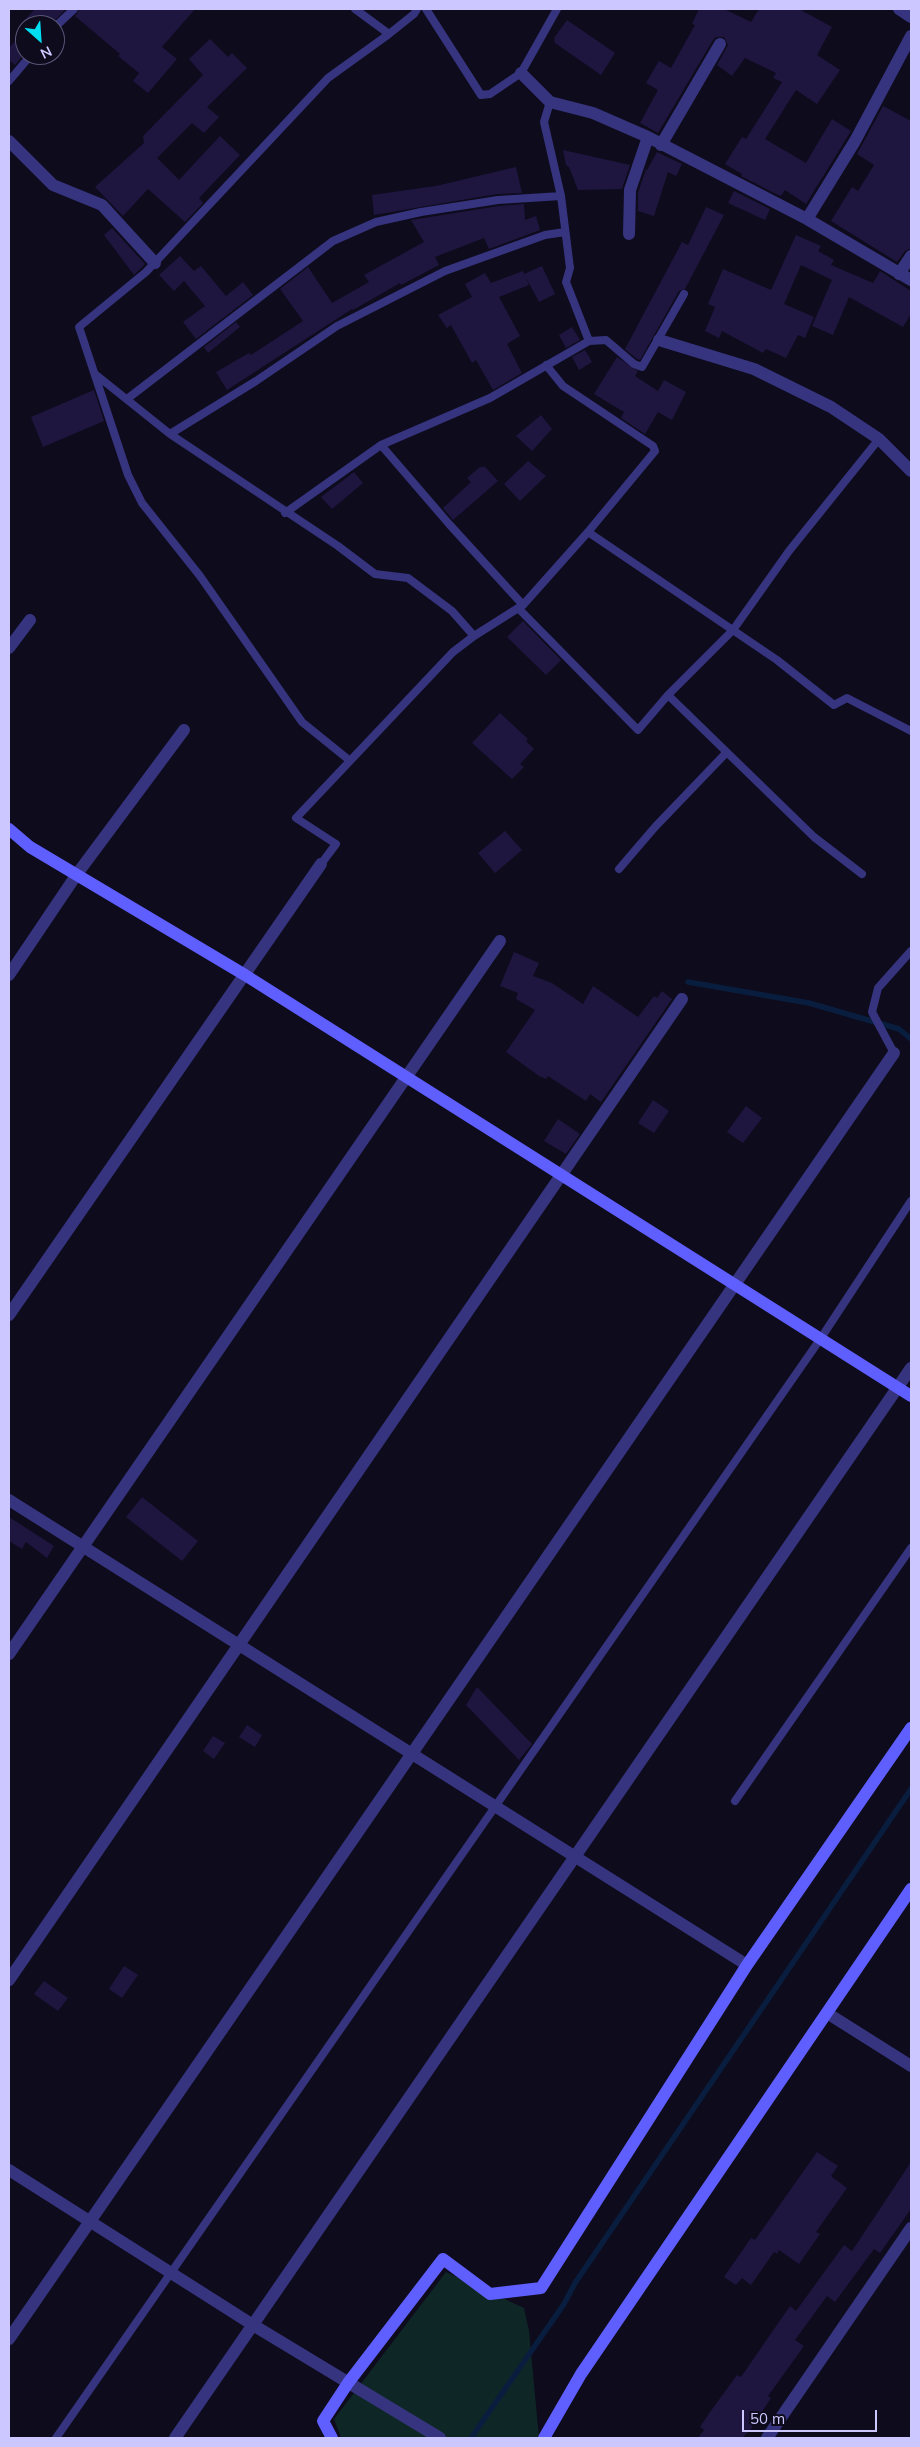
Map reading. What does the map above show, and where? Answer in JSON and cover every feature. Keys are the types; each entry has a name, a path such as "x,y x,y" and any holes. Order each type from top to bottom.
{"street":[{"path":"899,9 911,17"},
{"path":"807,220 855,141 911,36"},
{"path":"662,145 720,44"},
{"path":"521,72 550,102 593,113 648,137 807,220 911,280"},
{"path":"629,234 630,190 648,137"},
{"path":"9,141 53,185 102,205 155,263"},
{"path":"899,274 911,256"},
{"path":"659,340 754,369 831,407 878,439 911,471"},
{"path":"9,648 30,620"},
{"path":"9,974 77,874 184,730"},
{"path":"9,829 30,847 245,975 911,1396"},
{"path":"9,1316 321,864"},
{"path":"9,1654 500,941"},
{"path":"9,1980 682,999"},
{"path":"9,2339 894,1053"},
{"path":"175,2438 911,1368"},
{"path":"9,1500 748,1965"},
{"path":"332,2438 323,2421 348,2383 443,2259 490,2294 541,2288 748,1965 911,1728"},
{"path":"544,2438 581,2374 911,1889"},
{"path":"827,2013 911,2066"},
{"path":"9,2170 253,2325 440,2438"},
{"path":"767,2438 911,2228"}],"lane":[{"path":"355,9 389,34"},
{"path":"349,760 302,722 200,576 142,503 128,475 79,328 155,263 328,78 389,34 414,14 417,9"},
{"path":"426,9 481,94 490,94 521,72 557,9"},
{"path":"9,81 23,65"},
{"path":"550,102 544,122 561,196 570,268 566,282 590,341"},
{"path":"127,399 333,241 376,222 421,212 498,200 561,196"},
{"path":"170,434 256,381 337,326 445,271 545,235 565,232"},
{"path":"285,513 381,445 490,398 590,341 606,340 634,364 642,367 684,294"},
{"path":"321,864 336,844 296,818 453,652 474,636 521,607 588,532 655,451 653,446 563,386 546,365"},
{"path":"94,373 170,434 285,513 338,546 375,574 408,578 452,611 474,636"},
{"path":"381,445 521,607 638,730 668,695 733,630 789,551 878,439"},
{"path":"588,532 777,660 834,705 847,698 911,730"},
{"path":"668,695 814,837 862,874"},
{"path":"619,869 655,827 726,752"},
{"path":"894,1053 872,1012 878,988 911,952"},
{"path":"56,2438 821,1338 911,1202"},
{"path":"735,1801 911,1548"}],"green space":[{"path":"446,2272 524,2308 529,2331 539,2438 341,2438 334,2419"}],"building":[{"path":"35,9 66,9 60,15 29,15"},
{"path":"80,9 195,9 162,47 177,59 148,93 133,81 139,73 118,56 120,54 75,16"},
{"path":"699,9 724,9 751,22 759,9 799,9 832,27 817,55 840,70 817,104 796,90 765,139 806,163 832,119 851,131 806,204 785,190 781,196 776,194 741,176 742,174 725,164 742,137 746,139 782,82 773,78 776,73 745,58 732,76 717,65 728,45 724,37 716,37 713,40 658,133 640,123 658,90 646,83 659,61 671,68 695,25 692,24"},
{"path":"567,20 615,53 601,75 555,43 554,38"},
{"path":"210,39 228,57 232,53 247,68 207,107 219,117 204,133 192,123 157,158 179,180 220,136 240,155 199,198 203,203 185,222 148,189 123,216 95,187 144,143 143,136 203,75 189,59"},
{"path":"15,41 15,65 9,60 9,48"},
{"path":"883,106 911,121 911,248 905,251 897,262 831,221 852,187 858,191 874,165 857,154"},
{"path":"563,150 630,165 622,189 578,190 569,167 566,165"},
{"path":"657,152 682,164 676,176 668,172 654,216 638,211 638,193 646,169"},
{"path":"516,167 522,193 497,194 374,215 372,195 436,186"},
{"path":"734,191 770,209 765,220 728,203"},
{"path":"524,204 525,220 536,216 540,230 489,249 484,238 435,257 439,265 401,285 400,283 352,309 227,390 216,372 249,353 251,355 303,321 280,289 308,267 332,303 369,282 364,275 424,242 411,220 499,206"},
{"path":"706,207 724,215 685,289 679,291 640,360 637,359 625,349 682,242 688,245"},
{"path":"112,228 145,264 134,275 104,235"},
{"path":"796,235 821,246 818,251 834,260 831,265 873,283 880,271 911,291 911,314 903,327 849,297 833,335 812,326 832,280 801,265 784,304 814,317 805,338 798,335 786,358 766,349 763,353 722,331 719,338 705,331 715,307 708,304 723,269 771,290"},
{"path":"180,256 194,271 201,266 226,296 243,282 253,295 196,339 183,322 205,306 184,281 174,291 159,275"},
{"path":"542,266 555,294 539,302 524,274"},
{"path":"523,271 529,285 499,297 520,336 507,344 522,373 493,390 476,360 472,363 451,325 447,328 438,315 472,297 465,284 485,273 491,283"},
{"path":"236,322 240,327 208,353 204,347"},
{"path":"572,327 580,340 566,348 559,335"},
{"path":"585,350 592,362 579,370 572,357"},
{"path":"617,357 638,371 635,376 658,391 664,380 686,392 672,420 658,412 645,434 621,418 624,412 594,394"},
{"path":"94,390 104,421 43,447 31,417"},
{"path":"541,415 552,429 532,451 516,436"},
{"path":"528,461 546,476 520,501 504,484"},
{"path":"480,467 485,467 498,481 453,520 443,508 471,482 467,478"},
{"path":"354,472 363,483 332,509 321,497"},
{"path":"523,621 561,660 546,675 507,637"},
{"path":"500,713 528,739 526,741 534,749 520,764 524,767 512,779 472,743"},
{"path":"505,831 522,850 495,873 478,853"},
{"path":"514,952 539,963 533,976 552,983 583,1004 593,986 638,1017 654,996 657,998 662,991 672,999 601,1102 590,1094 586,1101 548,1076 546,1079 539,1076 506,1052 535,1010 516,999 518,993 500,986"},
{"path":"653,1100 669,1111 654,1133 638,1123"},
{"path":"746,1106 762,1118 743,1143 727,1132"},
{"path":"558,1119 580,1134 566,1154 544,1141"},
{"path":"142,1497 198,1541 182,1561 126,1517"},
{"path":"9,1517 54,1546 47,1558 26,1542 22,1549 9,1541"},
{"path":"477,1687 532,1744 519,1760 466,1705"},
{"path":"247,1725 262,1735 255,1747 239,1737"},
{"path":"213,1736 225,1743 214,1759 203,1751"},
{"path":"124,1966 138,1975 122,1998 109,1989"},
{"path":"44,1981 68,1998 58,2011 34,1994"},
{"path":"817,2152 838,2166 831,2176 847,2188 816,2232 820,2234 799,2264 779,2250 777,2254 774,2252 751,2285 742,2278 736,2285 724,2277 751,2238 755,2240"},
{"path":"911,2162 911,2209 880,2253 874,2249 835,2302 827,2296 795,2340 804,2346 768,2396 771,2398 750,2430 742,2438 698,2438 704,2430 700,2427 710,2412 737,2375 741,2377 790,2306 796,2311 844,2245 852,2251"}],"waterway":[{"path":"688,982 809,1003 899,1029 911,1039"},
{"path":"471,2438 564,2304 575,2283 911,1789"}]}
